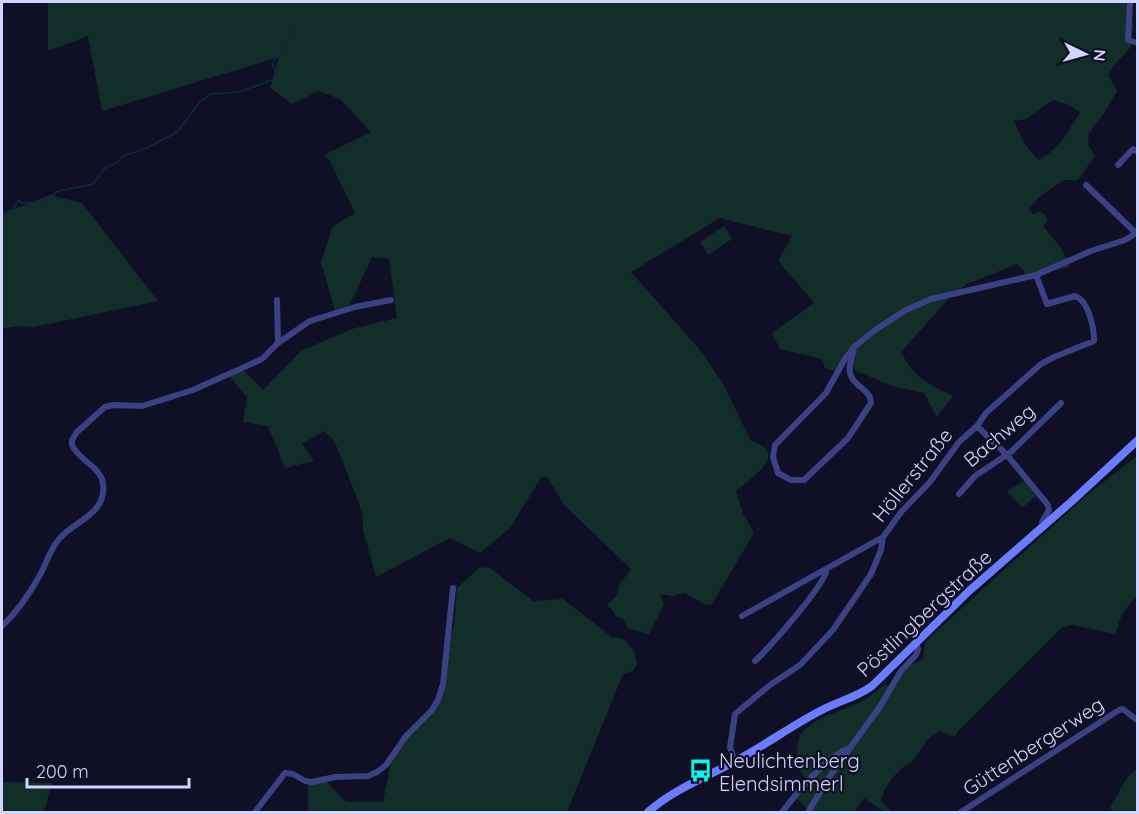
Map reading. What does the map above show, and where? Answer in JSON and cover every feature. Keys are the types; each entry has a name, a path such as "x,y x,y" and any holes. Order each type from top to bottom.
{"main road":[{"name":"Pöstlingbergstraße","path":"648,813 686,786 735,762 820,711 867,690 969,591 1137,441"}],"street":[{"path":"1130,2 1128,39 1137,43"},
{"path":"1118,165 1136,148"},
{"path":"854,347 850,368 851,376 870,395 869,406 848,438 807,478 796,481 787,479 778,472 773,462 776,445 825,393 854,347 875,330 923,302 1036,275 1091,251 1125,240 1137,233 1086,185"},
{"path":"977,426 986,413 1041,364 1094,341 1090,319 1082,300 1075,296 1047,304 1036,275"},
{"path":"277,300 278,344"},
{"path":"2,626 30,591 52,548 61,537 94,513 99,505 102,498 103,481 73,448 72,440 77,432 105,407 142,406 193,390 262,359 278,344 310,321 355,307 391,300"},
{"name":"Bachweg","path":"960,494 975,476 1007,455 1061,404"},
{"name":"Höllerstraße","path":"735,762 730,749 734,716 754,697 800,665 833,630 871,574 881,550 883,537 930,482 963,437 977,426 1007,455 1048,505 1042,522 1044,526"},
{"path":"742,616 883,537"},
{"path":"755,661 773,644 804,605 827,569"},
{"path":"255,813 285,773 312,782 335,777 368,776 386,765 406,736 432,710 438,700 443,684 453,588"},
{"path":"808,813 901,671 916,655 918,649 916,643"},
{"name":"Güttenbergerweg","path":"961,813 1113,713 1123,709 1137,721"},
{"path":"782,813 812,777 843,751 849,749"}],"green space":[{"path":"48,2 1131,2 1133,26 1131,47 1108,75 1117,91 1089,133 1088,144 1095,156 1078,180 1064,180 1039,197 1029,209 1033,214 1040,211 1045,215 1047,221 1043,226 1061,248 1070,267 1027,275 1017,264 967,284 952,295 901,352 911,368 922,379 953,396 937,417 924,393 895,387 856,371 853,366 856,356 847,349 835,371 825,368 822,359 780,349 772,333 814,303 778,261 792,236 720,218 631,272 701,351 723,384 751,441 768,452 764,465 736,491 743,514 754,533 712,604 706,605 685,593 672,596 660,594 664,605 649,634 628,628 623,619 616,617 612,609 607,606 617,595 619,585 631,569 564,505 547,476 541,478 510,528 480,553 450,538 376,577 363,530 363,516 334,440 324,431 302,444 314,461 285,468 268,426 243,422 247,397 229,376 243,370 263,390 302,350 355,328 397,318 389,259 372,257 350,305 335,311 321,262 333,226 355,213 330,161 324,155 371,132 340,99 319,91 292,104 270,88 279,57 102,111 88,36 48,51","holes":["1053,100 1067,104 1080,112 1052,151 1038,160 1024,143 1014,121 1026,119"]},
{"path":"50,195 82,203 158,301 34,327 17,326 2,329 2,214"},
{"path":"724,226 732,239 708,255 700,242"},
{"path":"1137,456 1137,595 1122,614 1115,634 1073,625 1061,628 958,731 955,737 940,731 926,742 912,762 896,774 889,782 881,801 890,812 885,812 864,798 854,812 811,812 796,798 807,779 793,763 800,736 806,729 822,718 866,699 885,685 890,686 909,666 923,659 925,644 931,636 1087,495"},
{"path":"1024,481 1036,496 1022,508 1007,491"},
{"path":"480,567 490,568 533,601 563,599 612,637 624,639 634,651 637,664 633,671 623,674 567,812 308,812 308,784 326,781 346,802 383,802 391,760 407,736 441,699 448,648 454,624 457,588"},
{"path":"1137,769 1137,812 1114,812 1110,808 1128,776"},
{"path":"2,782 52,783 44,812 2,812"}],"waterway":[{"path":"2,212 12,210 19,200 21,203 45,203 58,191 93,184 105,168 118,162 123,156 147,148 177,132 200,102 211,94 239,92 275,79 272,63 281,53 294,24"}],"place":[{"name":"Neulichtenberg Elendsimmerl","path":"701,771"}]}
